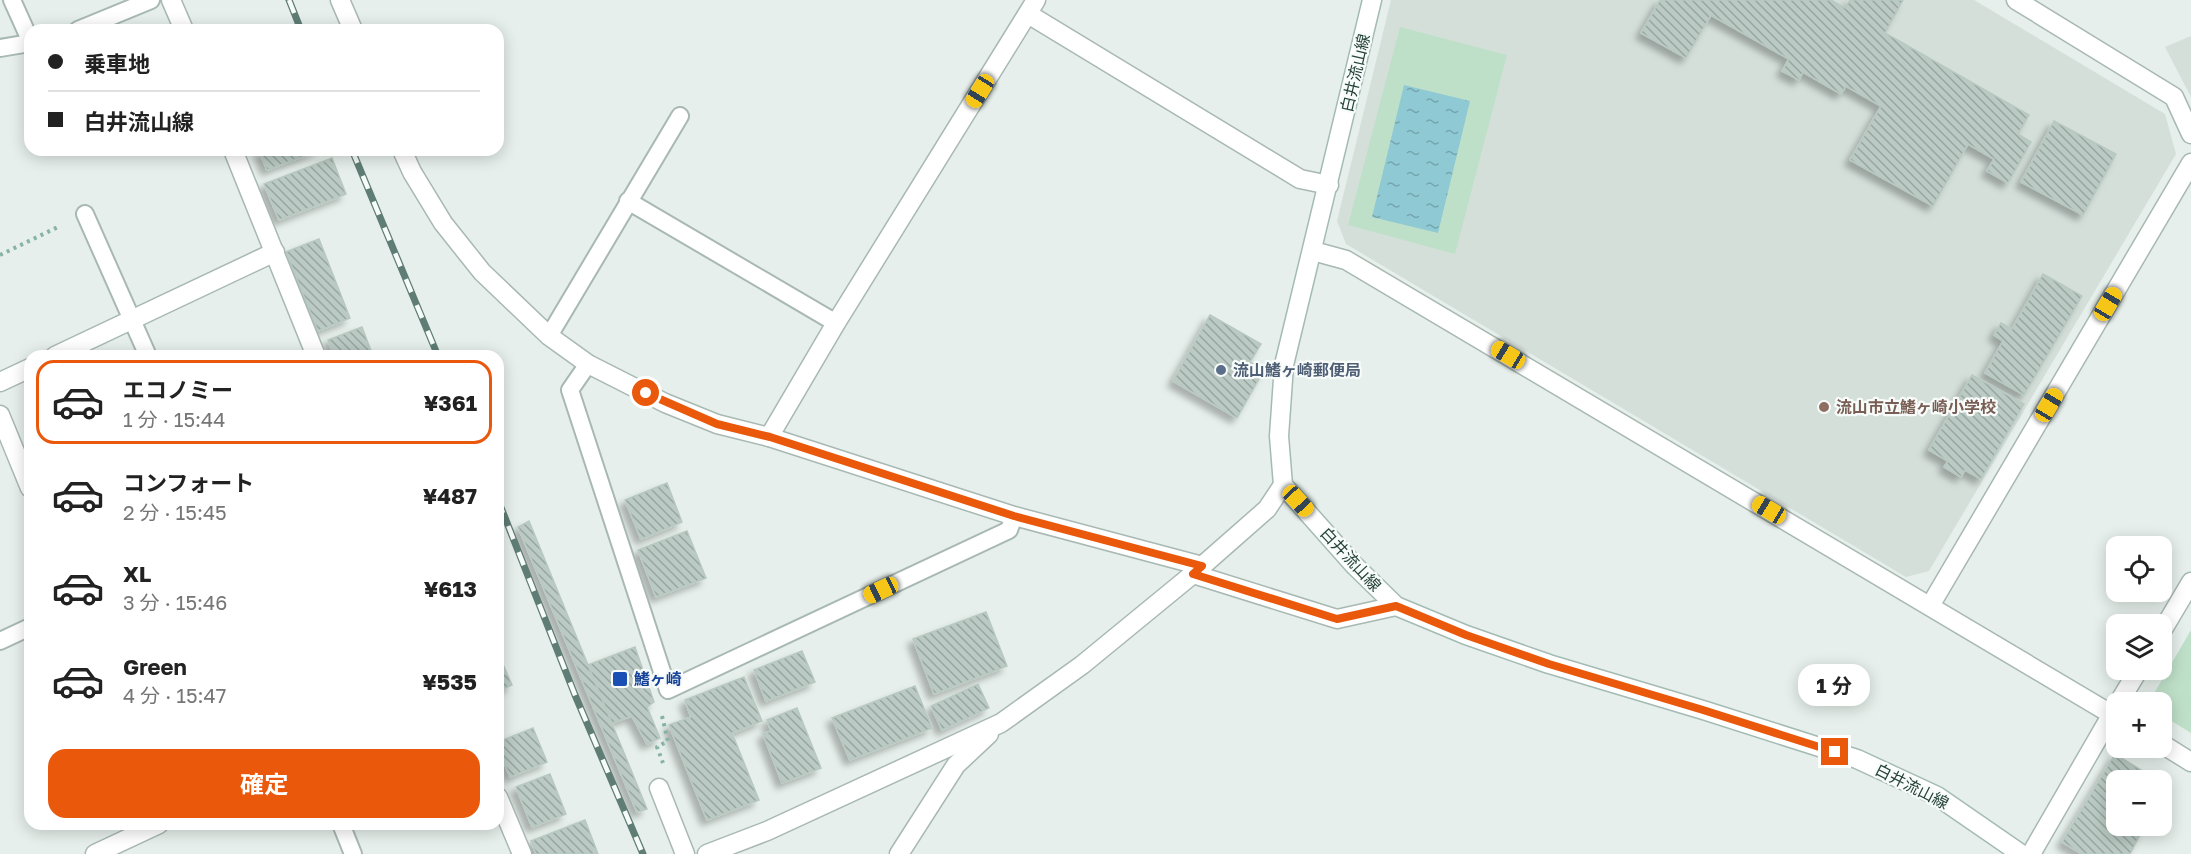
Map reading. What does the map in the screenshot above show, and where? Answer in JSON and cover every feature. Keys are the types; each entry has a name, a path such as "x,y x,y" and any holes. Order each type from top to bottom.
{"street":[{"path":"171,0 181,24"},
{"path":"340,0 350,24"},
{"name":"白井流山線","path":"1372,0 1284,365 1279,436 1282,485 1354,565 1396,606 1466,635 1549,664 1857,759 1937,796 2021,854"},
{"path":"2016,0 2174,97 2191,134"},
{"path":"770,437 836,323 1032,7 1300,179 1329,185"},
{"path":"235,156 314,350"},
{"path":"404,156 411,172 443,223 482,272 549,336 588,364 665,403 717,424 770,437 1014,516 1198,570 1337,619 1396,606"},
{"path":"1930,606 2191,163"},
{"path":"1313,251 1346,260 1930,606 2106,704"},
{"path":"67,350 275,252"},
{"path":"0,382 24,371"},
{"path":"0,415 24,473"},
{"path":"899,854 956,765 1001,723 1082,665 1198,570 1267,509 1282,485"},
{"path":"2172,614 2191,582"},
{"path":"707,854 767,831 1001,723"},
{"path":"2031,854 2106,727"},
{"path":"2172,750 2191,762"},
{"path":"659,788 685,854"},
{"path":"504,811 522,854"},
{"path":"95,854 146,830"}],"lane":[{"path":"12,0 24,27"},
{"path":"93,24 151,0"},
{"path":"0,48 24,42"},
{"path":"549,336 680,116"},
{"path":"628,201 836,323"},
{"path":"85,214 145,350"},
{"path":"588,364 570,390 668,690 1009,530 1014,516"},
{"path":"0,641 24,630"},
{"path":"343,830 353,854"}],"path":[{"path":"0,255 85,214"},
{"path":"659,788 668,781 657,747 668,741 660,708 668,690"}],"shaded area":[{"name":"流山市立鰭ヶ崎小学校","path":"1391,0 1974,0 2165,114 2176,154 1929,571 1906,577 1346,244 1337,221"},
{"path":"2191,36 2191,97 2165,47"}],"green space":[{"path":"1400,27 1507,55 1455,254 1348,225"},
{"path":"2191,630 2191,733 2172,721 2172,692 2155,692 2162,680 2172,680 2172,663"}],"water":[{"path":"1404,85 1470,101 1438,233 1372,217"}],"building":[{"path":"1660,0 1831,0 1845,8 1850,0 1903,0 1885,33 2029,115 2018,134 2031,142 2008,183 1987,171 1994,159 1968,144 1933,206 1850,160 1881,106 1846,86 1841,94 1803,72 1799,80 1782,71 1789,59 1711,15 1686,58 1641,33"},
{"path":"2054,121 2116,154 2083,215 2021,182"},
{"path":"261,156 304,156 267,170"},
{"path":"332,158 346,194 279,220 264,184"},
{"path":"319,239 350,318 318,331 286,252"},
{"path":"2043,274 2082,296 2024,395 1985,373 2003,341 1994,335 2001,323 2012,329"},
{"path":"1210,315 1261,344 1250,362 1264,370 1237,418 1173,381"},
{"path":"362,327 371,350 332,350 328,340"},
{"path":"1972,375 2024,404 1981,479 1965,470 1961,477 1944,467 1948,461 1929,450"},
{"path":"667,483 682,522 641,539 625,500"},
{"path":"529,521 647,809 637,812 518,527"},
{"path":"687,531 706,578 656,597 638,550"},
{"path":"986,612 1007,666 934,694 913,639"},
{"path":"635,647 654,702 647,707 660,738 647,744 632,716 612,723 588,665"},
{"path":"802,651 815,682 766,701 754,670"},
{"path":"504,667 512,685 504,688"},
{"path":"744,677 762,721 732,733 759,800 707,820 669,725 691,717 685,700"},
{"path":"978,684 989,708 942,730 931,706"},
{"path":"915,686 932,728 850,760 832,718"},
{"path":"797,708 821,768 782,783 763,734 771,731 767,720"},
{"path":"533,728 547,762 510,777 504,762 504,740"},
{"path":"2113,758 2121,758 2141,770 2106,770 2106,836 2139,836 2130,854 2082,854 2062,842"},
{"path":"550,774 566,814 532,827 516,787"},
{"path":"585,820 598,854 536,854 531,841"}],"railway":[{"path":"289,0 299,24"},
{"path":"355,156 435,350"},
{"path":"504,515 575,695 643,854"}],"place":[{"name":"流山鰭ヶ崎郵便局","path":"1221,370"},
{"name":"流山市立鰭ヶ崎小学校","path":"1824,407"},
{"name":"鰭ヶ崎","path":"620,679"}],"route":[{"path":"646,393 717,424 770,437 1014,516 1202,566 1193,574 1337,619 1396,606 1466,635 1549,664 1835,752"}]}
